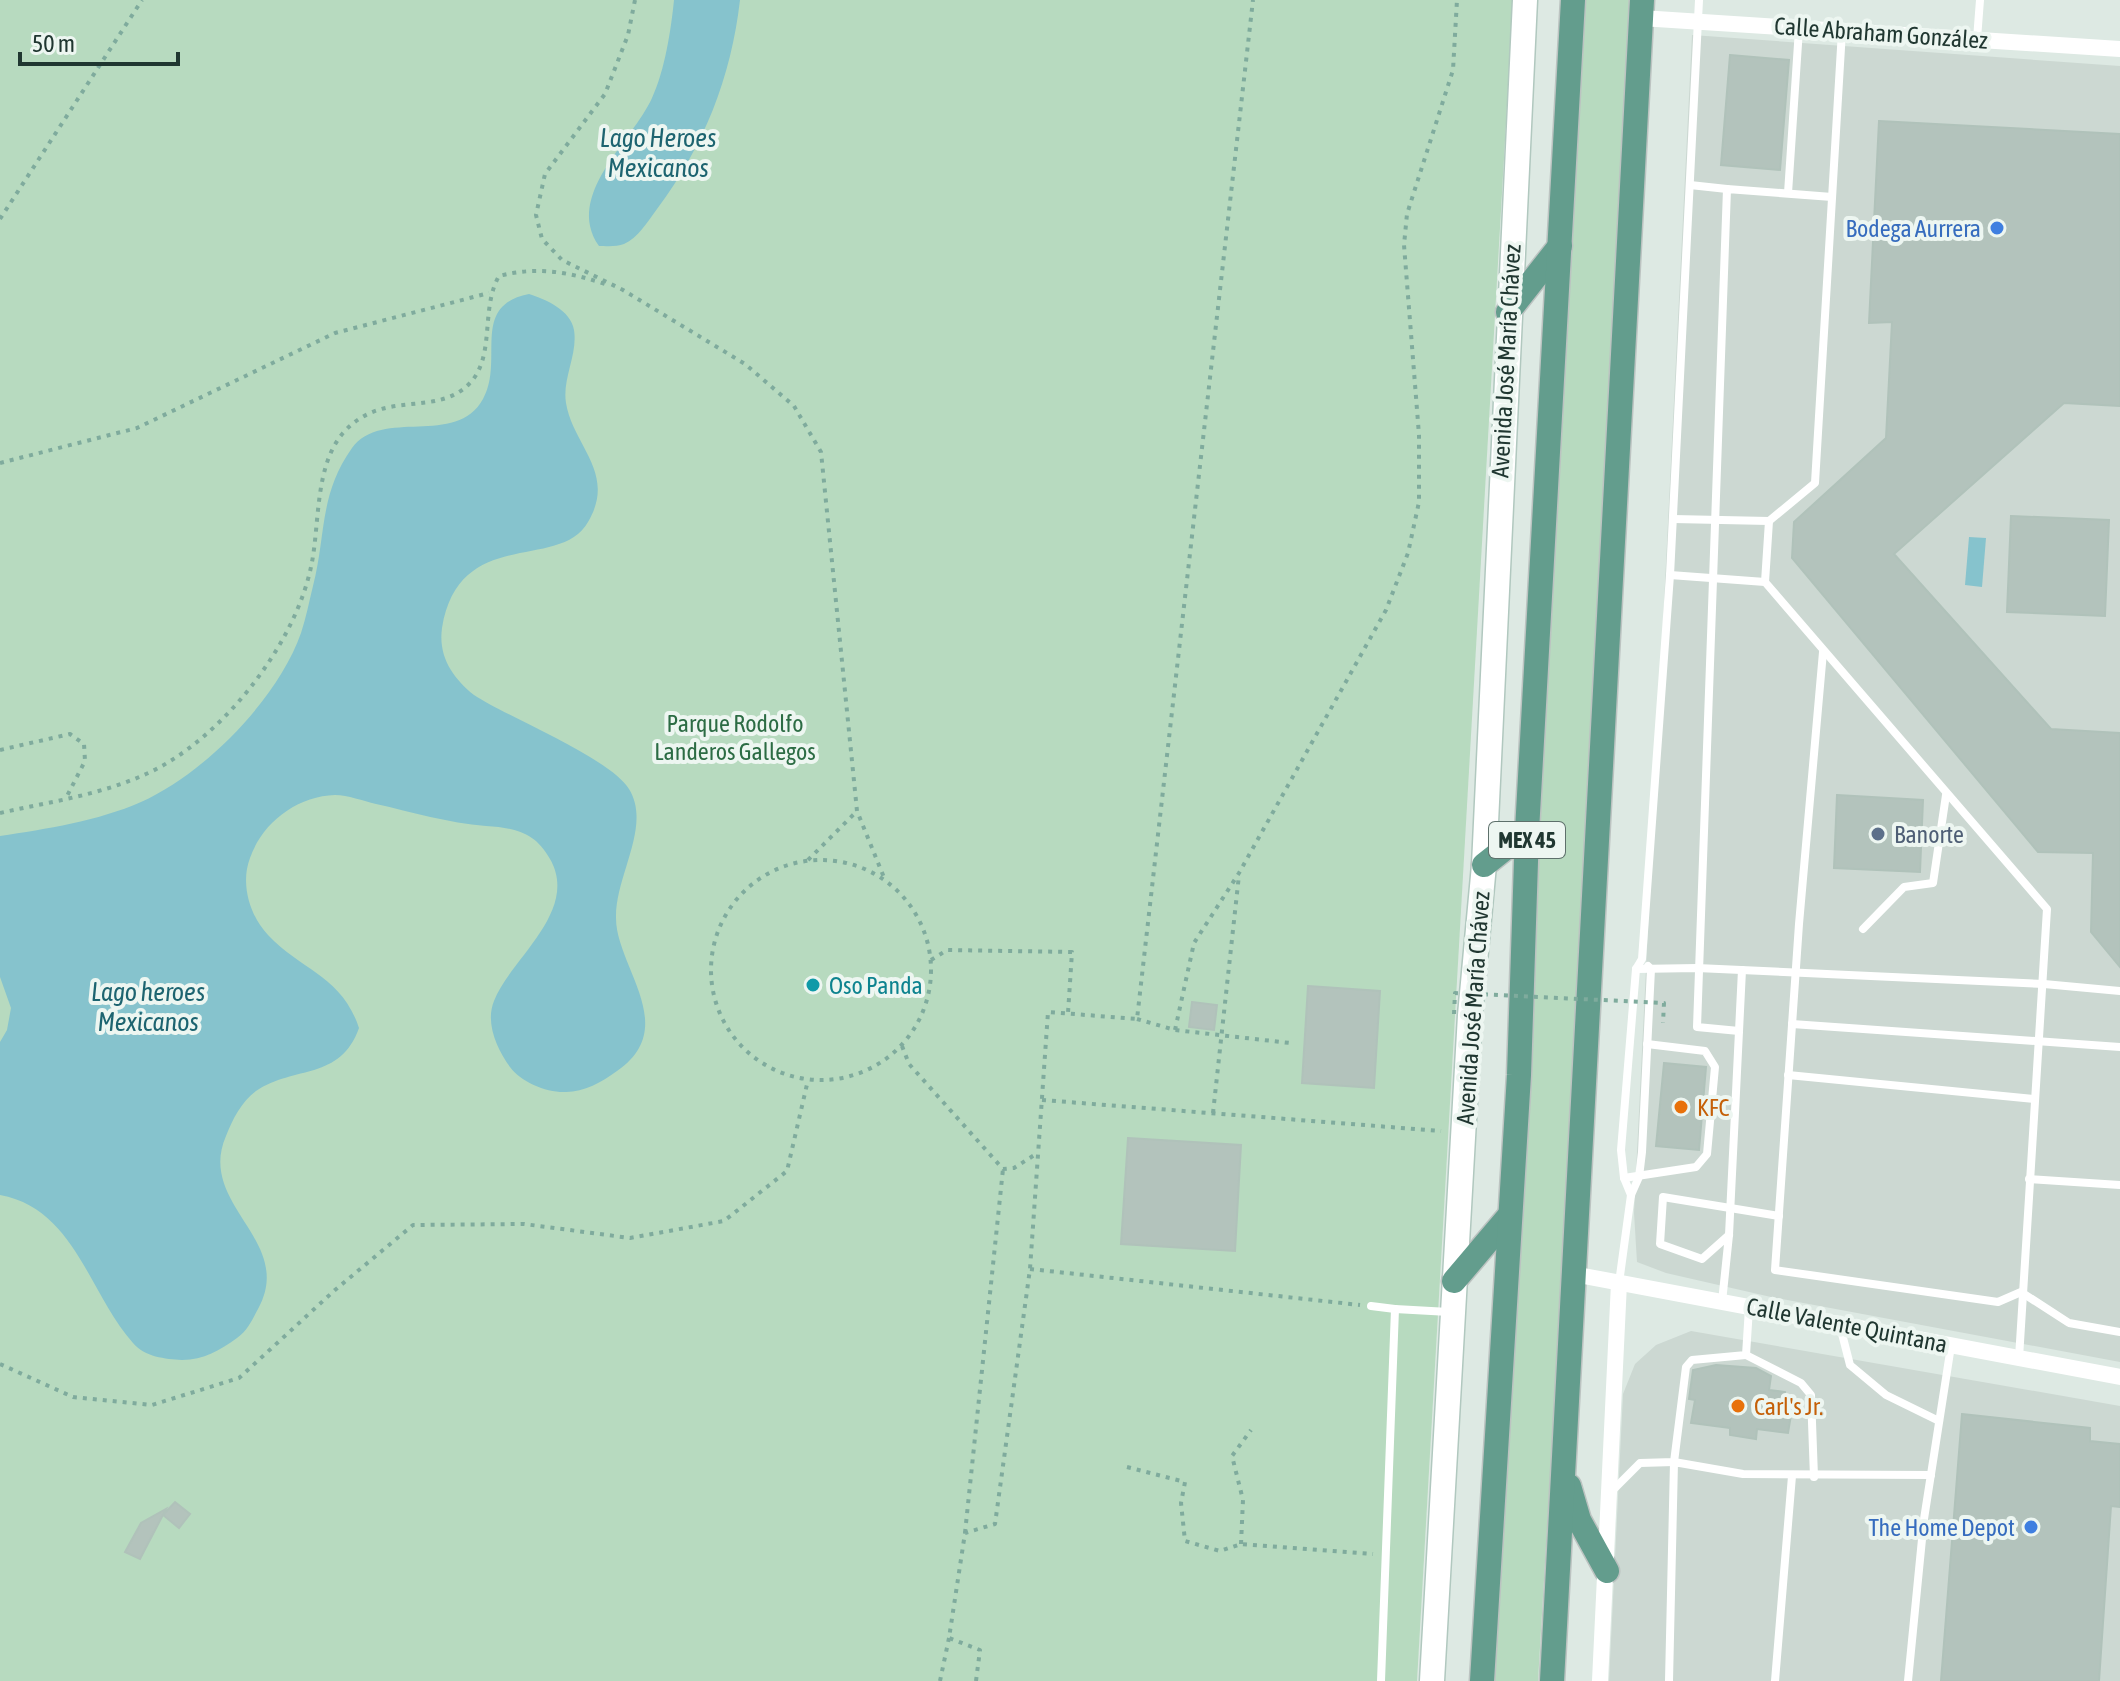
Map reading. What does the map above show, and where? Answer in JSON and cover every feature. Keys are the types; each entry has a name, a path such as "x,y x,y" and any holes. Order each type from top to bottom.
{"main road":[{"name":"Avenida José María Chávez","path":"1482,1681 1519,1075 1527,831 1573,0"},
{"name":"MEX 45","path":"1552,1681 1642,9"},
{"path":"1508,312 1560,246"},
{"path":"1484,865 1527,831"},
{"path":"1454,1281 1510,1215"},
{"path":"1564,1456 1579,1520 1607,1571"}],"street":[{"name":"Avenida José María Chávez","path":"1432,1681 1463,1133 1484,865 1525,0"},
{"name":"Calle Abraham González","path":"1642,9 1698,21 2120,49"},
{"name":"Calle Valente Quintana","path":"1573,1274 2120,1377"},
{"path":"1600,1681 1619,1283"}],"lane":[{"path":"1631,1195 1624,1178 1621,1150 1636,969 1642,959 1670,575 1699,0"},
{"path":"1977,40 1980,0"},
{"path":"1788,193 1799,28"},
{"path":"1673,519 1769,521 1815,483 1842,31"},
{"path":"1690,185 1832,197"},
{"path":"1727,189 1697,1027 1739,1031"},
{"path":"1769,521 1765,582 2047,909 2019,1358"},
{"path":"1670,575 1765,582"},
{"path":"1823,652 1775,1270 1998,1302 2021,1292"},
{"path":"1863,929 1904,887 1933,883 1946,795"},
{"path":"1619,1283 1631,1195 1639,1177 1651,969 1642,959"},
{"path":"1636,969 1742,970 2044,984 2120,991"},
{"path":"1722,1302 1731,1208 1742,970"},
{"path":"1792,1024 2120,1047"},
{"path":"1624,1178 1696,1167 1707,1154 1715,1067 1705,1051 1647,1044"},
{"path":"1788,1075 2035,1099"},
{"path":"2029,1179 2120,1185"},
{"path":"1729,1235 1702,1259 1660,1244 1663,1197 1779,1216"},
{"path":"2021,1292 2069,1323 2120,1332"},
{"path":"1371,1306 1454,1312"},
{"path":"1746,1355 1749,1307"},
{"path":"1381,1681 1395,1309"},
{"path":"1840,1324 1850,1365 1886,1395 1939,1421"},
{"path":"1908,1681 1931,1475 1951,1345"},
{"path":"1669,1681 1674,1462 1686,1367 1692,1360 1746,1355 1801,1383 1811,1395 1814,1477"},
{"path":"1610,1492 1640,1463 1674,1462 1731,1473 1814,1477 1931,1475"},
{"path":"1775,1681 1792,1476"}],"path":[{"path":"0,219 142,0"},
{"path":"635,0 628,35 605,94 545,174 536,215 542,239 562,260 623,290 745,364 794,406 821,452 857,811 885,880"},
{"path":"1137,1019 1253,0"},
{"path":"1175,1030 1194,943 1239,873 1386,610 1408,553 1419,502 1419,435 1404,245 1407,214 1453,70 1457,0"},
{"path":"0,813 108,789 149,773 195,744 232,710 267,663 292,619 311,570 323,480 343,434 380,409 393,404 448,399 470,383 484,356 489,293 499,276 528,269 576,274 623,290"},
{"path":"0,463 137,428 335,333 489,293"},
{"path":"0,750 70,734 84,744 85,761 66,798"},
{"path":"808,860 857,811"},
{"path":"808,860 849,863 885,880 903,896 917,915 931,960 930,991 920,1020 902,1046 875,1067 842,1079 808,1080 773,1070 744,1050 722,1022 711,988 711,952 723,918 744,890 774,870 808,860"},
{"path":"1213,1113 1239,873"},
{"path":"931,960 947,950 1072,952 1068,1013"},
{"path":"1454,1014 1455,993 1664,1003 1663,1023"},
{"path":"965,1533 995,1524 1030,1269 1048,1012 1137,1019 1175,1030 1290,1043"},
{"path":"902,1046 909,1064 1003,1169 965,1533 940,1681"},
{"path":"0,1364 73,1397 152,1405 239,1378 335,1290 413,1225 524,1224 630,1238 724,1221 787,1171 808,1080"},
{"path":"1042,1100 1463,1133"},
{"path":"1003,1169 1014,1168 1037,1154"},
{"path":"1030,1269 1371,1306"},
{"path":"1241,1544 1243,1500 1232,1456 1251,1430"},
{"path":"1127,1467 1185,1482 1181,1503 1185,1541 1220,1551 1241,1544 1388,1555"},
{"path":"949,1638 980,1650 976,1681"}],"shaded area":[{"path":"1692,35 2120,66 2120,1362 1771,1297 1666,1273 1637,1262 1634,1213"},
{"path":"1691,1331 2120,1406 2120,1681 1609,1681 1623,1394 1635,1364 1656,1345"}],"green space":[{"name":"Parque Rodolfo Landeros Gallegos","path":"0,0 1513,0 1417,1681 0,1681"},
{"path":"1579,0 1637,0 1538,1681 1486,1681"}],"water":[{"name":"Lago Heroes Mexicanos","path":"674,0 740,0 722,84 689,161 646,224 624,244 599,246 590,227 590,208 595,188 643,115 657,87"},
{"name":"Lago heroes Mexicanos","path":"529,294 556,306 572,323 575,339 566,385 566,403 576,433 596,474 596,505 588,522 574,537 556,545 488,562 468,575 452,596 442,628 442,648 454,674 474,695 581,752 618,777 629,789 637,819 616,918 619,937 645,1016 644,1035 635,1054 617,1071 593,1086 573,1092 551,1091 535,1086 510,1067 501,1052 492,1027 494,1001 550,916 556,897 557,878 550,859 531,837 506,828 444,820 340,795 307,800 295,806 272,823 256,845 247,868 248,899 256,919 268,935 332,985 352,1011 359,1028 351,1045 340,1057 315,1070 271,1083 256,1091 238,1111 226,1136 220,1160 224,1182 265,1263 266,1285 249,1325 237,1338 205,1356 182,1360 149,1354 138,1348 117,1323 63,1235 46,1217 25,1203 0,1195 0,1042 7,1030 11,1008 0,977 0,836 90,819 141,802 189,773 236,732 275,683 301,633 329,499 341,465 352,448 365,436 381,430 455,422 471,413 483,399 489,384 494,322 500,310 511,300"},
{"path":"1969,537 1986,538 1982,587 1965,585"}],"building":[{"path":"1730,55 1789,60 1780,170 1721,165"},
{"path":"1879,121 2120,134 2120,406 2064,403 1894,554 2051,729 2120,733 2120,967 2091,932 2093,853 2038,852 1792,558 1794,522 1886,438 1892,322 1869,323"},
{"path":"2011,516 2109,520 2105,616 2007,612"},
{"name":"Banorte","path":"1837,795 1923,800 1920,872 1834,868"},
{"path":"1308,986 1380,991 1374,1088 1302,1083"},
{"path":"1192,1002 1217,1005 1214,1030 1189,1027"},
{"name":"KFC","path":"1664,1063 1706,1067 1699,1150 1656,1146"},
{"path":"1128,1138 1241,1145 1235,1251 1121,1244"},
{"name":"Carl's Jr.","path":"1716,1365 1756,1368 1771,1376 1769,1390 1785,1392 1782,1413 1791,1415 1788,1433 1757,1429 1756,1439 1730,1435 1730,1428 1691,1423 1695,1400 1689,1399 1693,1370"},
{"name":"The Home Depot","path":"1962,1414 2090,1428 2090,1441 2120,1444 2120,1507 2111,1506 2099,1681 1941,1681"},
{"path":"175,1502 190,1514 179,1528 163,1515"},
{"path":"166,1509 140,1559 125,1552 141,1523"}],"place":[{"name":"Bodega Aurrera","path":"1997,228"},
{"name":"Banorte","path":"1878,834"},
{"name":"Oso Panda","path":"813,985"},
{"name":"KFC","path":"1681,1107"},
{"name":"Carl's Jr.","path":"1738,1406"},
{"name":"The Home Depot","path":"2031,1527"}]}
